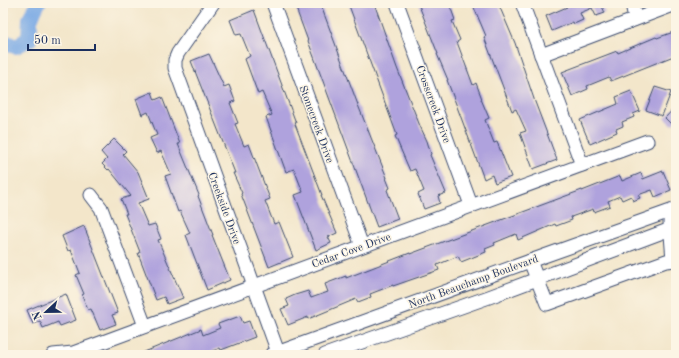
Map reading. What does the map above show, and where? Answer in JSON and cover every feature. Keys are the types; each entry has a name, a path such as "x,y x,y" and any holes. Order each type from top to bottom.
{"street":[{"name":"Creekside Drive","path":"212,3 181,49 175,60 175,68 254,286 276,354"},
{"name":"Stonecreek Drive","path":"273,3 362,246"},
{"name":"Crosscreek Drive","path":"397,3 471,205"},
{"path":"522,3 582,165"},
{"path":"632,3 635,19"},
{"path":"541,55 676,4"},
{"name":"Cedar Cove Drive","path":"53,354 73,352 647,141"},
{"path":"91,195 101,208 145,326"},
{"name":"North Beauchamp Boulevard","path":"276,354 676,209"},
{"path":"530,261 547,304 666,261 675,260 674,225"},
{"name":"North Beauchamp Boulevard","path":"325,355 537,279 674,225"}],"building":[{"path":"294,3 320,3 387,178 390,188 387,190 398,219 377,227"},
{"path":"348,3 374,3 397,68 427,141 430,155 446,193 438,196 440,203 424,209 418,194 424,191 415,169 410,171 395,136 397,135"},
{"path":"418,3 449,3 455,20 452,21 460,40 457,42 473,85 476,83 489,118 485,120 494,143 497,142 511,177 495,183 492,175 484,179"},
{"path":"472,3 498,3 515,43 557,160 533,169 520,133 526,131 516,109 512,111 484,37 486,36"},
{"path":"566,3 603,3 601,4 605,13 596,16 592,8 580,13 583,20 574,24 573,22 552,31 546,16 567,7"},
{"path":"254,10 321,195 337,233 328,237 331,243 316,250 295,195 303,192 294,169 286,172 266,117 272,115 262,92 258,94 245,59 250,56 241,34 236,35 230,20"},
{"path":"676,31 676,55 611,81 609,77 587,86 588,89 572,96 562,72"},
{"path":"209,54 224,87 229,85 235,101 230,103 238,123 235,124 244,146 249,144 270,199 265,201 274,224 279,222 293,257 269,267 241,194 242,193 233,173 235,173 191,61"},
{"path":"655,87 671,92 662,116 646,110"},
{"path":"631,91 640,111 633,114 634,117 622,122 623,126 616,129 617,132 590,144 580,120 618,104 616,97"},
{"path":"152,92 155,100 162,97 180,144 178,144 199,195 198,196 212,235 230,280 207,290 186,235 190,233 180,211 178,212 165,176 171,174 161,151 157,153 150,138 157,135 148,112 142,115 136,99"},
{"path":"676,106 676,121 672,125 665,118"},
{"path":"114,139 126,151 123,154 138,172 149,199 138,203 148,226 155,224 161,239 158,240 183,298 167,304 164,297 156,300 138,253 140,252 125,214 127,214 121,199 131,196 109,169 108,170 102,164 107,159 101,152"},
{"path":"663,171 671,190 655,197 652,190 638,195 640,198 633,201 631,196 622,200 620,196 608,201 610,206 594,212 593,209 571,217 572,220 556,226 555,224 518,240 516,234 494,243 495,245 485,249 486,252 461,262 458,256 437,265 439,270 370,294 371,297 358,302 356,299 308,319 308,317 288,325 281,309 289,306 286,299 295,295 308,291 311,298 328,292 325,284 346,276 346,278 620,176 622,181 641,173 643,179"},
{"path":"84,226 118,313 112,315 116,324 100,330 91,309 88,310 82,295 84,294 76,275 80,273 71,250 68,251 62,236"},
{"path":"66,294 76,320 60,326 58,322 43,328 40,321 33,324 27,310"},
{"path":"240,316 243,323 249,321 255,337 203,355 137,355 201,329 203,335 220,328 218,324"}],"waterway":[{"path":"3,42 16,46 29,39 30,19 38,3"}]}
